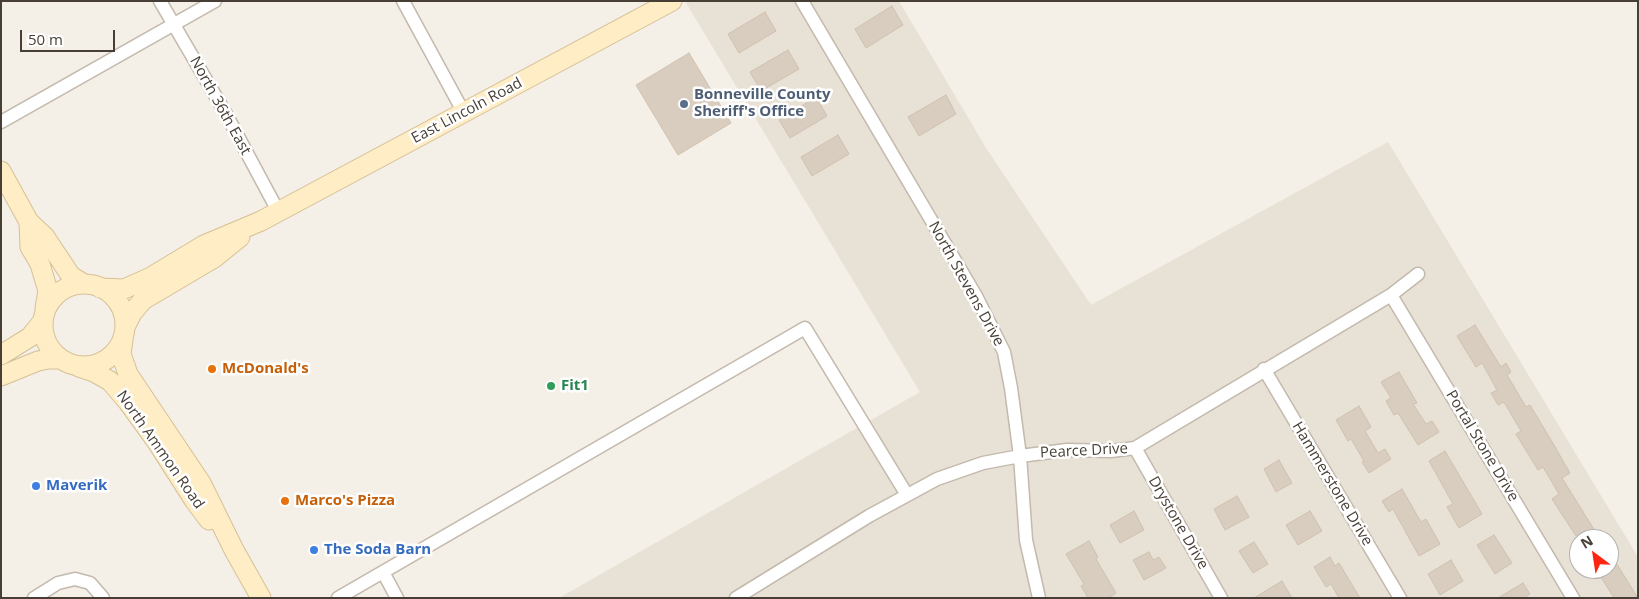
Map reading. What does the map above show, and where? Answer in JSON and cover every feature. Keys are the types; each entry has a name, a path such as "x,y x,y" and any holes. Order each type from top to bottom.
{"main road":[{"name":"East Lincoln Road","path":"92,286 124,289 151,277 204,245 261,221 464,113 652,6 672,1"},
{"path":"1,171 29,222 45,237 71,276 107,291 117,301 124,314 124,333 116,351 106,360 95,366 82,367 49,358 1,376"},
{"name":"East Lincoln Road","path":"124,333 132,314 143,300 214,258 261,221"},
{"path":"29,222 30,247 40,264 48,291 43,337 49,348 67,362"},
{"path":"1,355 30,337 54,296 66,288 79,284 92,286"},
{"name":"North Ammon Road","path":"124,333 121,354 128,374 201,483 234,550 261,598"},
{"name":"North Ammon Road","path":"67,362 94,372 110,381 157,442 194,500 234,550"}],"street":[{"name":"North 36th East","path":"160,1 226,114 278,211"},
{"path":"1,122 214,1"},
{"path":"403,1 464,113"},
{"name":"North Stevens Drive","path":"802,1 976,296 1004,352 1020,456 1026,540 1039,598"},
{"name":"Pearce Drive","path":"736,598 869,516 937,479 983,463 1020,456 1067,450 1111,451 1135,448 1391,294 1418,274"},
{"name":"Portal Stone Drive","path":"1391,294 1573,598"},
{"path":"338,598 805,328 907,495"},
{"name":"Hammerstone Drive","path":"1264,370 1400,598"},
{"name":"Drystone Drive","path":"1135,448 1221,598"},
{"path":"383,572 398,598"},
{"path":"34,598 58,584 75,579 90,583 103,598"}],"shaded area":[{"path":"685,1 899,1 986,148 1091,305 1388,142 1638,557 1638,598 559,598 920,392"}],"building":[{"path":"892,6 903,25 866,48 855,29"},
{"path":"765,12 776,31 739,53 728,34"},
{"path":"788,50 799,69 761,91 750,72"},
{"name":"Bonneville County Sheriff's Office","path":"689,53 731,123 678,155 636,85"},
{"path":"946,95 956,114 919,136 908,117"},
{"path":"816,97 827,116 790,138 779,120"},
{"path":"838,135 849,154 812,176 801,157"},
{"path":"1475,325 1501,367 1506,363 1511,372 1507,375 1526,407 1530,405 1570,473 1562,478 1594,529 1572,529 1552,499 1559,494 1543,467 1538,470 1516,434 1521,431 1504,402 1498,405 1491,393 1497,390 1482,363 1476,367 1457,336"},
{"path":"1399,372 1417,403 1413,404 1426,424 1432,421 1439,432 1418,445 1398,413 1394,415 1386,401 1391,398 1381,382"},
{"path":"1359,406 1371,427 1365,431 1378,453 1385,449 1391,459 1369,473 1351,439 1348,441 1336,420"},
{"path":"1445,451 1482,514 1459,528 1447,507 1453,504 1429,461"},
{"path":"1279,460 1292,483 1276,492 1264,469"},
{"path":"1402,489 1421,522 1426,519 1440,544 1419,556 1393,509 1389,512 1382,501"},
{"path":"1237,496 1249,517 1225,530 1214,509"},
{"path":"1134,511 1144,530 1120,543 1110,525"},
{"path":"1310,511 1322,531 1298,545 1286,525"},
{"path":"1494,535 1512,563 1495,574 1477,545"},
{"path":"1089,541 1098,557 1096,559 1116,593 1109,598 1088,598 1081,586 1084,584 1066,554"},
{"path":"1254,542 1268,564 1253,573 1239,551"},
{"path":"1149,552 1153,560 1159,557 1166,568 1144,580 1133,560"},
{"path":"1330,557 1335,566 1339,563 1360,598 1339,598 1331,584 1326,587 1314,567"},
{"path":"1451,560 1463,581 1440,595 1428,574"},
{"path":"1619,568 1638,598 1614,598 1602,579 1619,579"},
{"path":"1282,581 1292,598 1254,598"},
{"path":"1523,583 1530,594 1524,598 1498,598"}],"place":[{"name":"Bonneville County Sheriff's Office","path":"684,104"},
{"name":"McDonald's","path":"212,369"},
{"name":"Fit1","path":"551,386"},
{"name":"Maverik","path":"36,486"},
{"name":"Marco's Pizza","path":"285,501"},
{"name":"The Soda Barn","path":"314,550"}]}
